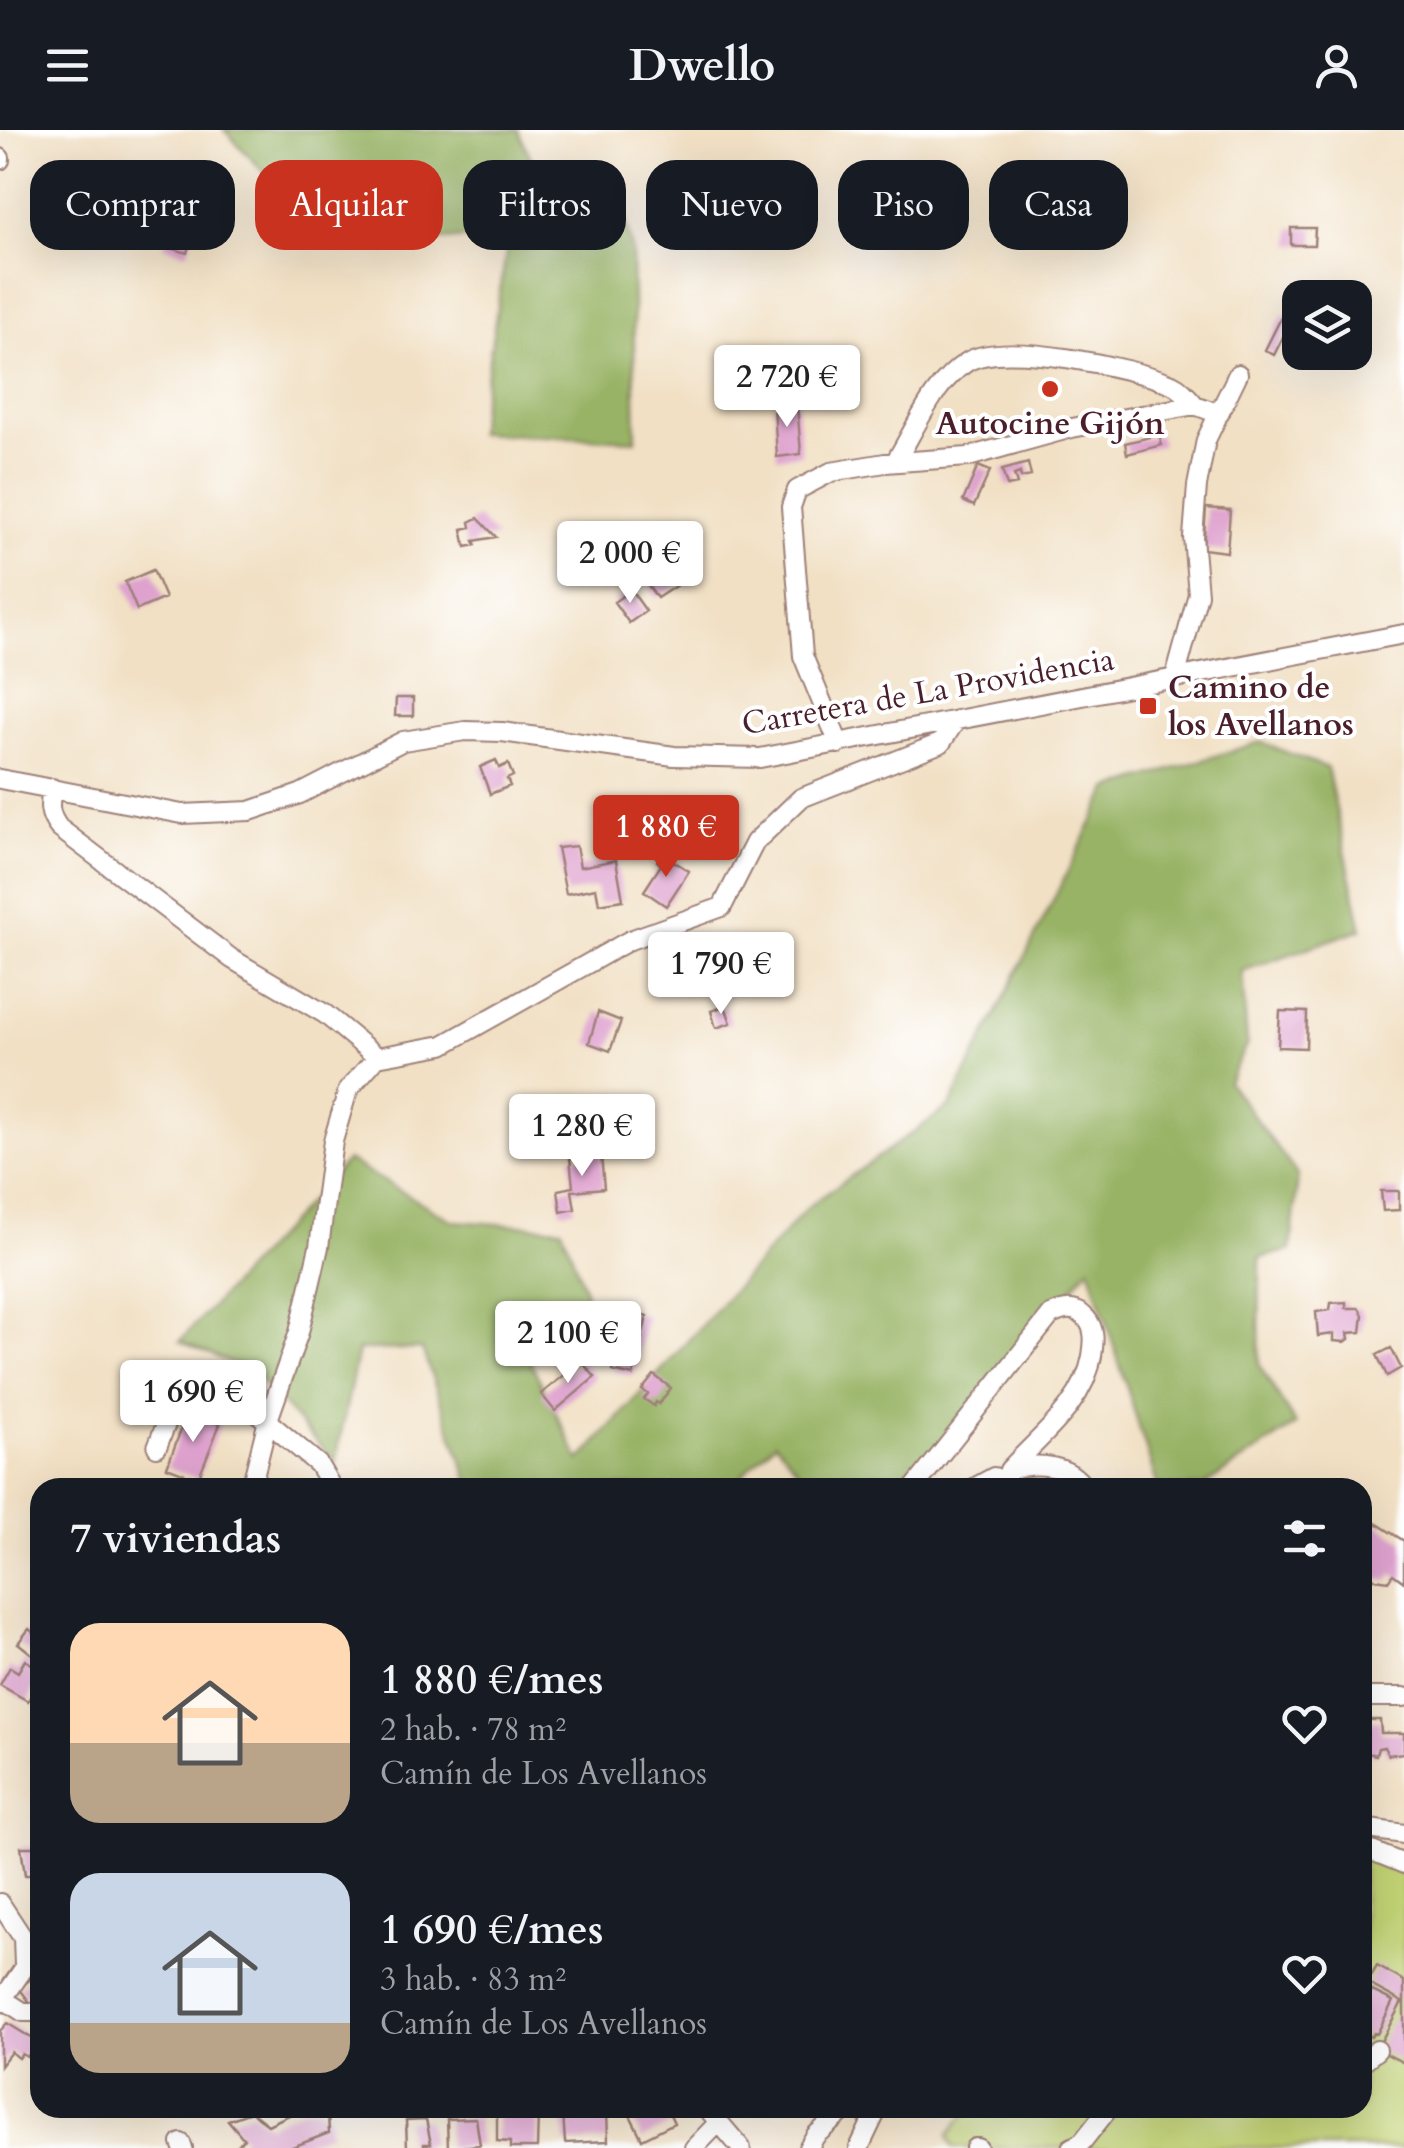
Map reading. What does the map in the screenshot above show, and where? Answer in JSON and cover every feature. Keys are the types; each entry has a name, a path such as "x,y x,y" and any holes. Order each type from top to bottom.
{"street":[{"path":"895,462 940,385 966,362 984,354 1050,356 1114,366 1177,386 1194,405 1219,414"},
{"path":"1175,678 1198,594 1193,537 1206,440 1238,374"},
{"path":"838,744 803,656 790,507 797,490 831,472 968,457 1072,428 1194,405"},
{"name":"Carretera de La Providencia","path":"0,779 182,814 250,812 300,794 403,741 465,732 502,732 674,756 760,758 1404,634"},
{"path":"254,1478 268,1420 300,1332 320,1247 333,1141 348,1090 377,1057 443,1045 630,940 722,907 755,842 802,798 941,743 956,720"},
{"path":"52,788 48,806 58,828 232,959 325,1014 377,1057"},
{"path":"922,1478 1051,1315 1065,1309 1078,1311 1090,1321 1094,1339 1088,1376 1075,1400 1008,1478"},
{"path":"157,1447 176,1398 195,1385 214,1384 235,1394 268,1420 318,1464 326,1478"},
{"path":"1008,1478 1026,1464 1054,1466 1076,1478"},
{"path":"1372,1697 1404,1696"},
{"path":"1372,1829 1404,1834"},
{"path":"1372,1850 1404,1864"},
{"path":"0,1903 23,1938 24,1965"},
{"path":"30,1958 2,2001 30,2012"},
{"path":"694,2148 710,2118"},
{"path":"715,2118 741,2148"},
{"path":"808,2148 836,2118"},
{"path":"859,2148 873,2118"},
{"path":"1071,2148 1082,2142 1100,2118"}],"green space":[{"path":"224,130 518,130 532,160 463,160 463,238 443,240 443,160 255,162"},
{"path":"626,224 632,249 636,440 477,433 507,250 626,250"},
{"path":"1260,742 1327,768 1362,929 1242,971 1247,1044 1228,1082 1298,1176 1291,1250 1260,1258 1259,1365 1296,1425 1216,1478 1155,1478 1089,1267 922,1478 804,1478 775,1442 742,1478 468,1478 422,1349 358,1350 335,1462 254,1373 180,1341 347,1160 453,1221 562,1228 586,1293 530,1361 580,1461 809,1206 950,1106 1109,789"},
{"path":"1372,1861 1404,1873 1404,2148 953,2148 948,2136 962,2118 1372,2118"}],"building":[{"path":"1291,228 1315,228 1314,245 1291,245"},
{"path":"1282,316 1282,339 1274,355 1265,350"},
{"path":"797,404 801,454 777,457 774,406"},
{"path":"1159,435 1162,445 1127,454 1125,443"},
{"path":"1028,463 1031,476 1014,475 1017,484 1007,486 1002,470"},
{"path":"978,466 990,471 974,506 963,501"},
{"path":"1206,508 1230,510 1227,552 1203,549"},
{"path":"478,518 496,537 474,541 476,545 466,547 462,529 471,527 470,522"},
{"path":"664,568 677,585 657,598 645,581"},
{"path":"153,570 165,598 137,610 125,582"},
{"path":"631,590 646,611 629,623 614,602"},
{"path":"396,698 413,698 413,716 395,716"},
{"path":"496,760 499,768 508,764 513,776 507,779 510,786 490,794 480,767"},
{"path":"576,846 580,867 616,860 623,900 599,904 596,888 566,894 557,848"},
{"path":"662,854 689,871 666,906 644,891 661,865 657,861"},
{"path":"725,1006 731,1023 716,1028 711,1011"},
{"path":"1280,1011 1307,1012 1306,1048 1278,1047"},
{"path":"598,1012 621,1021 610,1051 589,1043"},
{"path":"601,1155 604,1188 572,1191 575,1209 561,1212 558,1190 573,1187 570,1158"},
{"path":"1381,1191 1399,1191 1399,1210 1383,1211"},
{"path":"1346,1302 1346,1308 1359,1308 1363,1315 1361,1332 1348,1333 1345,1342 1334,1341 1334,1334 1318,1336 1316,1312 1330,1310 1331,1303"},
{"path":"628,1311 647,1316 633,1376 613,1371"},
{"path":"1391,1348 1401,1368 1387,1376 1377,1355"},
{"path":"581,1361 595,1377 555,1411 541,1394"},
{"path":"654,1375 671,1388 654,1406 644,1399 648,1394 642,1390"},
{"path":"188,1411 220,1424 198,1478 167,1467"},
{"path":"1376,1523 1404,1541 1404,1582 1393,1574 1388,1581 1372,1576 1372,1529"},
{"path":"29,1629 30,1630 30,1653 18,1643"},
{"path":"25,1660 30,1663 28,1701 0,1685 10,1667 18,1672"},
{"path":"1372,1720 1380,1720 1381,1733 1404,1733 1404,1753 1388,1755 1384,1747 1378,1748 1376,1755 1372,1754"},
{"path":"21,1847 30,1847 30,1875 25,1875"},
{"path":"1377,1966 1404,1981 1404,2063 1377,2049 1402,2002 1372,1986"},
{"path":"30,1980 30,2002 19,1988"},
{"path":"1372,1991 1393,2001 1377,2034 1372,2036"},
{"path":"7,2023 30,2037 27,2057 22,2054 19,2058 11,2052 0,2066 0,2031"},
{"path":"259,2118 268,2125 283,2118 328,2118 329,2133 290,2148 239,2148 237,2145 244,2139 228,2120"},
{"path":"476,2118 480,2145 448,2148 447,2119"},
{"path":"497,2118 538,2118 537,2148 510,2148 510,2142 497,2141"},
{"path":"563,2118 607,2118 608,2141 565,2143"},
{"path":"632,2118 672,2118 674,2123 642,2139"},
{"path":"426,2119 431,2144 407,2148 406,2120"}],"place":[{"name":"Autocine Gijón","path":"1050,389"},
{"name":"Camino de los Avellanos","path":"1148,706"}]}
